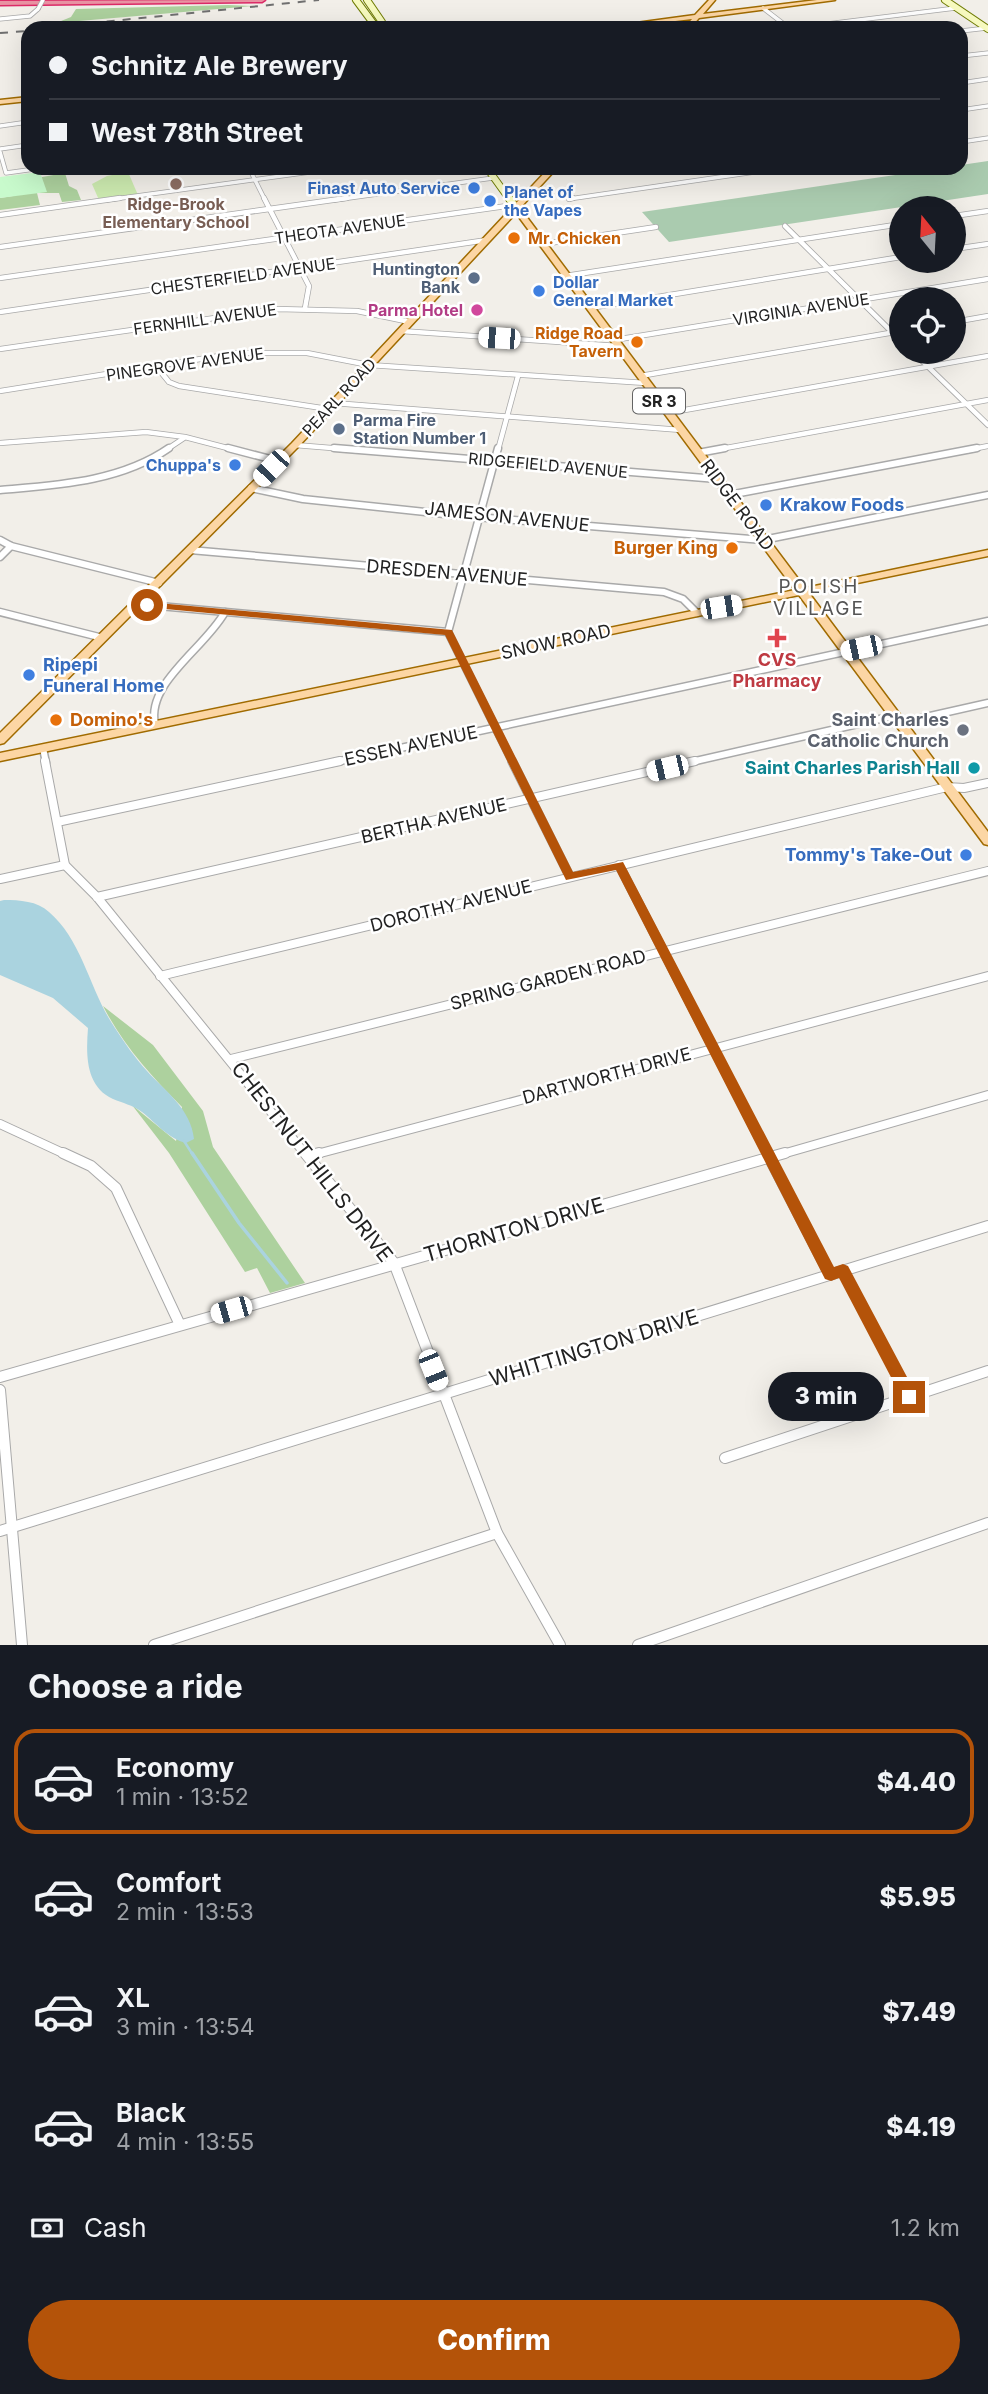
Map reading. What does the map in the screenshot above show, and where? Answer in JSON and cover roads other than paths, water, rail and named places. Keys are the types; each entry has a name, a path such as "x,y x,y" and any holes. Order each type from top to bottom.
{"highway":[{"path":"0,3 125,0"},
{"path":"85,1 262,0"}],"main road":[{"path":"356,0 372,21"},
{"path":"367,0 381,21"},
{"path":"693,21 712,0"},
{"path":"657,21 832,0"},
{"path":"945,0 988,28"},
{"path":"0,102 21,100"},
{"name":"RIDGE ROAD","path":"491,175 988,841"},
{"name":"PEARL ROAD","path":"0,740 295,445 546,175"},
{"name":"SNOW ROAD","path":"0,757 988,553"},
{"path":"10,730 8,744 16,750 26,751"}],"street":[{"path":"0,19 30,16 43,0"},
{"path":"763,8 780,21"},
{"path":"851,21 956,8"},
{"path":"968,30 988,28"},
{"path":"968,55 988,53"},
{"path":"968,82 988,79"},
{"path":"968,109 988,106"},
{"path":"0,126 21,123"},
{"path":"968,141 988,138"},
{"path":"21,146 0,150 6,173 21,171"},
{"path":"252,175 309,286 305,308"},
{"path":"0,215 290,175"},
{"path":"569,199 734,175"},
{"path":"0,247 493,178"},
{"name":"THEOTA AVENUE","path":"0,278 515,206"},
{"path":"966,214 988,211"},
{"path":"785,226 889,328"},
{"path":"565,276 889,226"},
{"path":"543,244 656,227"},
{"name":"CHESTERFIELD AVENUE","path":"0,312 487,240"},
{"path":"966,247 988,244"},
{"path":"590,308 889,259"},
{"name":"VIRGINIA AVENUE","path":"401,331 616,343 988,278"},
{"name":"FERNHILL AVENUE","path":"0,349 253,311 305,308 358,311 410,322"},
{"path":"966,320 988,316"},
{"name":"PINEGROVE AVENUE","path":"0,391 238,354 284,352 327,356 369,365 518,376 643,380 889,333"},
{"path":"668,413 988,356"},
{"path":"926,364 988,425"},
{"path":"156,366 169,382 179,386 331,406 681,430"},
{"path":"518,376 509,417 448,632 570,877"},
{"path":"698,453 988,400"},
{"path":"0,443 124,432 185,437 278,461"},
{"path":"0,490 76,482 126,471 152,460 185,437"},
{"name":"RIDGEFIELD AVENUE","path":"295,445 717,479"},
{"path":"729,495 988,446"},
{"name":"JAMESON AVENUE","path":"251,488 281,496 423,508 481,517 764,540 988,495"},
{"path":"0,540 11,546 159,583"},
{"path":"0,557 11,546"},
{"name":"DRESDEN AVENUE","path":"190,550 664,592 683,599 697,613"},
{"path":"138,604 448,632"},
{"path":"0,612 103,638"},
{"path":"155,724 153,708 159,692 209,638 225,612"},
{"name":"ESSEN AVENUE","path":"57,822 988,621"},
{"name":"BERTHA AVENUE","path":"97,897 531,799 896,720 988,703"},
{"path":"0,879 65,865 43,748"},
{"name":"DOROTHY AVENUE","path":"160,976 947,787 964,788 988,783"},
{"name":"CHESTNUT HILLS DRIVE","path":"65,865 97,897 231,1059 394,1263 497,1533 560,1645"},
{"path":"619,865 831,1275"},
{"name":"SPRING GARDEN ROAD","path":"231,1059 988,871"},
{"name":"DARTWORTH DRIVE","path":"307,1156 988,976"},
{"name":"THORNTON DRIVE","path":"0,1377 988,1095"},
{"path":"0,1125 91,1167 116,1188 180,1325"},
{"name":"WHITTINGTON DRIVE","path":"0,1531 988,1226"},
{"path":"843,1271 909,1397"},
{"path":"724,1458 988,1371"},
{"path":"0,1390 22,1645"},
{"path":"638,1645 988,1523"},
{"path":"154,1645 497,1533"}],"water":[{"path":"0,901 39,905 61,924 78,952 106,1014 138,1061 183,1110 194,1139 186,1143 174,1138 138,1110 104,1093 92,1078 89,1068 88,1028 53,998 0,975"}],"waterway":[{"path":"184,1141 193,1155"},
{"path":"192,1153 239,1223 287,1283"}],"railway":[{"path":"112,21 319,0"},
{"path":"0,33 21,32"}],"place":[{"name":"Ridge-Brook Elementary School","path":"176,184"},
{"name":"Finast Auto Service","path":"474,188"},
{"name":"Planet of the Vapes","path":"490,201"},
{"name":"Mr. Chicken","path":"514,238"},
{"name":"Huntington Bank","path":"474,278"},
{"name":"Dollar General Market","path":"539,291"},
{"name":"Parma Hotel","path":"477,310"},
{"name":"Ridge Road Tavern","path":"637,342"},
{"name":"Parma Fire Station Number 1","path":"339,429"},
{"name":"Chuppa's","path":"235,465"},
{"name":"Krakow Foods","path":"766,505"},
{"name":"Burger King","path":"732,548"},
{"name":"CVS Pharmacy","path":"777,638"},
{"name":"Ripepi Funeral Home","path":"29,675"},
{"name":"Domino's","path":"56,720"},
{"name":"Saint Charles Catholic Church","path":"963,730"},
{"name":"Saint Charles Parish Hall","path":"974,768"},
{"name":"Tommy's Take-Out","path":"966,855"}],"district":[{"name":"POLISH VILLAGE","path":"819,597"}]}
